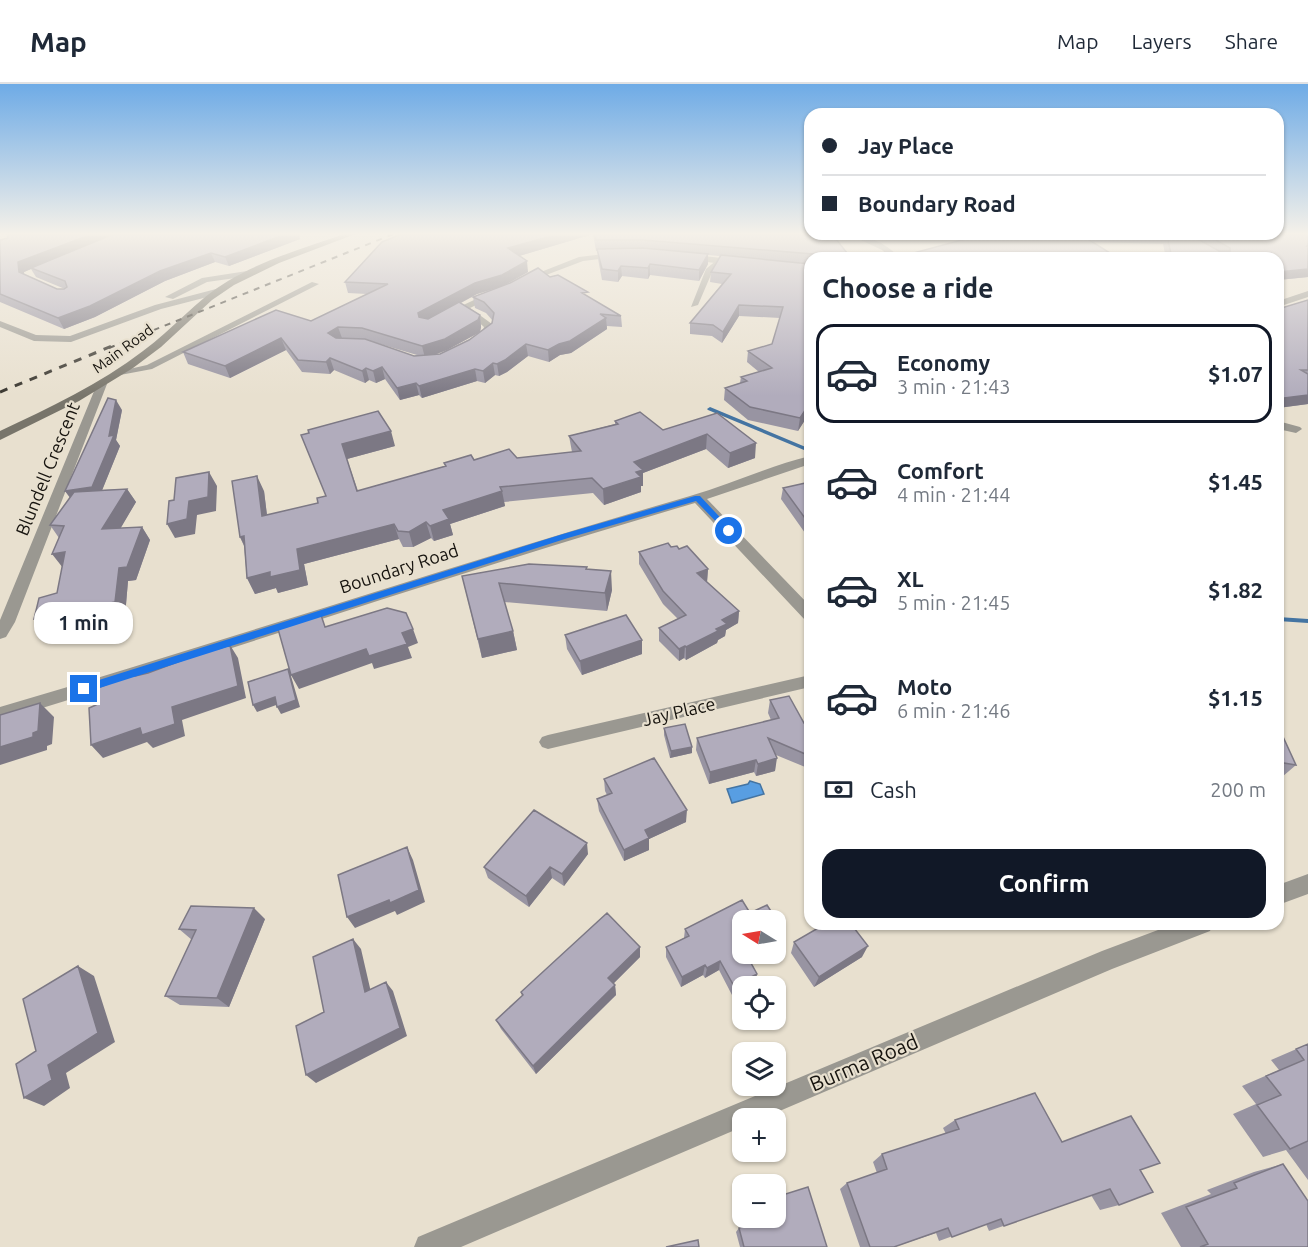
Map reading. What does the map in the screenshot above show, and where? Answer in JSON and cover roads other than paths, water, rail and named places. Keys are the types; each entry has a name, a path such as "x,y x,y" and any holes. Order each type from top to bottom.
{"main road":[{"name":"Main Road","path":"0,436 102,384 148,352 224,287"}],"street":[{"path":"158,307 189,287"},
{"path":"463,350 487,334 489,326 474,313 459,309 512,287"},
{"path":"0,324 34,338 71,339 158,307 216,292"},
{"path":"1284,302 1306,296"},
{"name":"Blundell Crescent","path":"0,633 7,622 102,384"},
{"path":"1284,426 1296,429"},
{"name":"Boundary Road","path":"0,714 167,664 566,536 698,498 804,462"},
{"path":"698,498 804,610"},
{"name":"Jay Place","path":"548,742 804,682"},
{"path":"1284,893 1308,884"},
{"name":"Burma Road","path":"428,1247 1110,959 1186,930"}],"lane":[{"path":"120,372 148,367 164,360 310,287"},
{"path":"694,305 702,287"}],"water":[{"path":"750,781 760,784 764,794 732,803 727,789 748,784"}],"waterway":[{"path":"710,409 804,448"},
{"path":"1284,619 1308,621"}],"railway":[{"path":"109,348 261,287"},
{"path":"0,392 112,346"}]}
